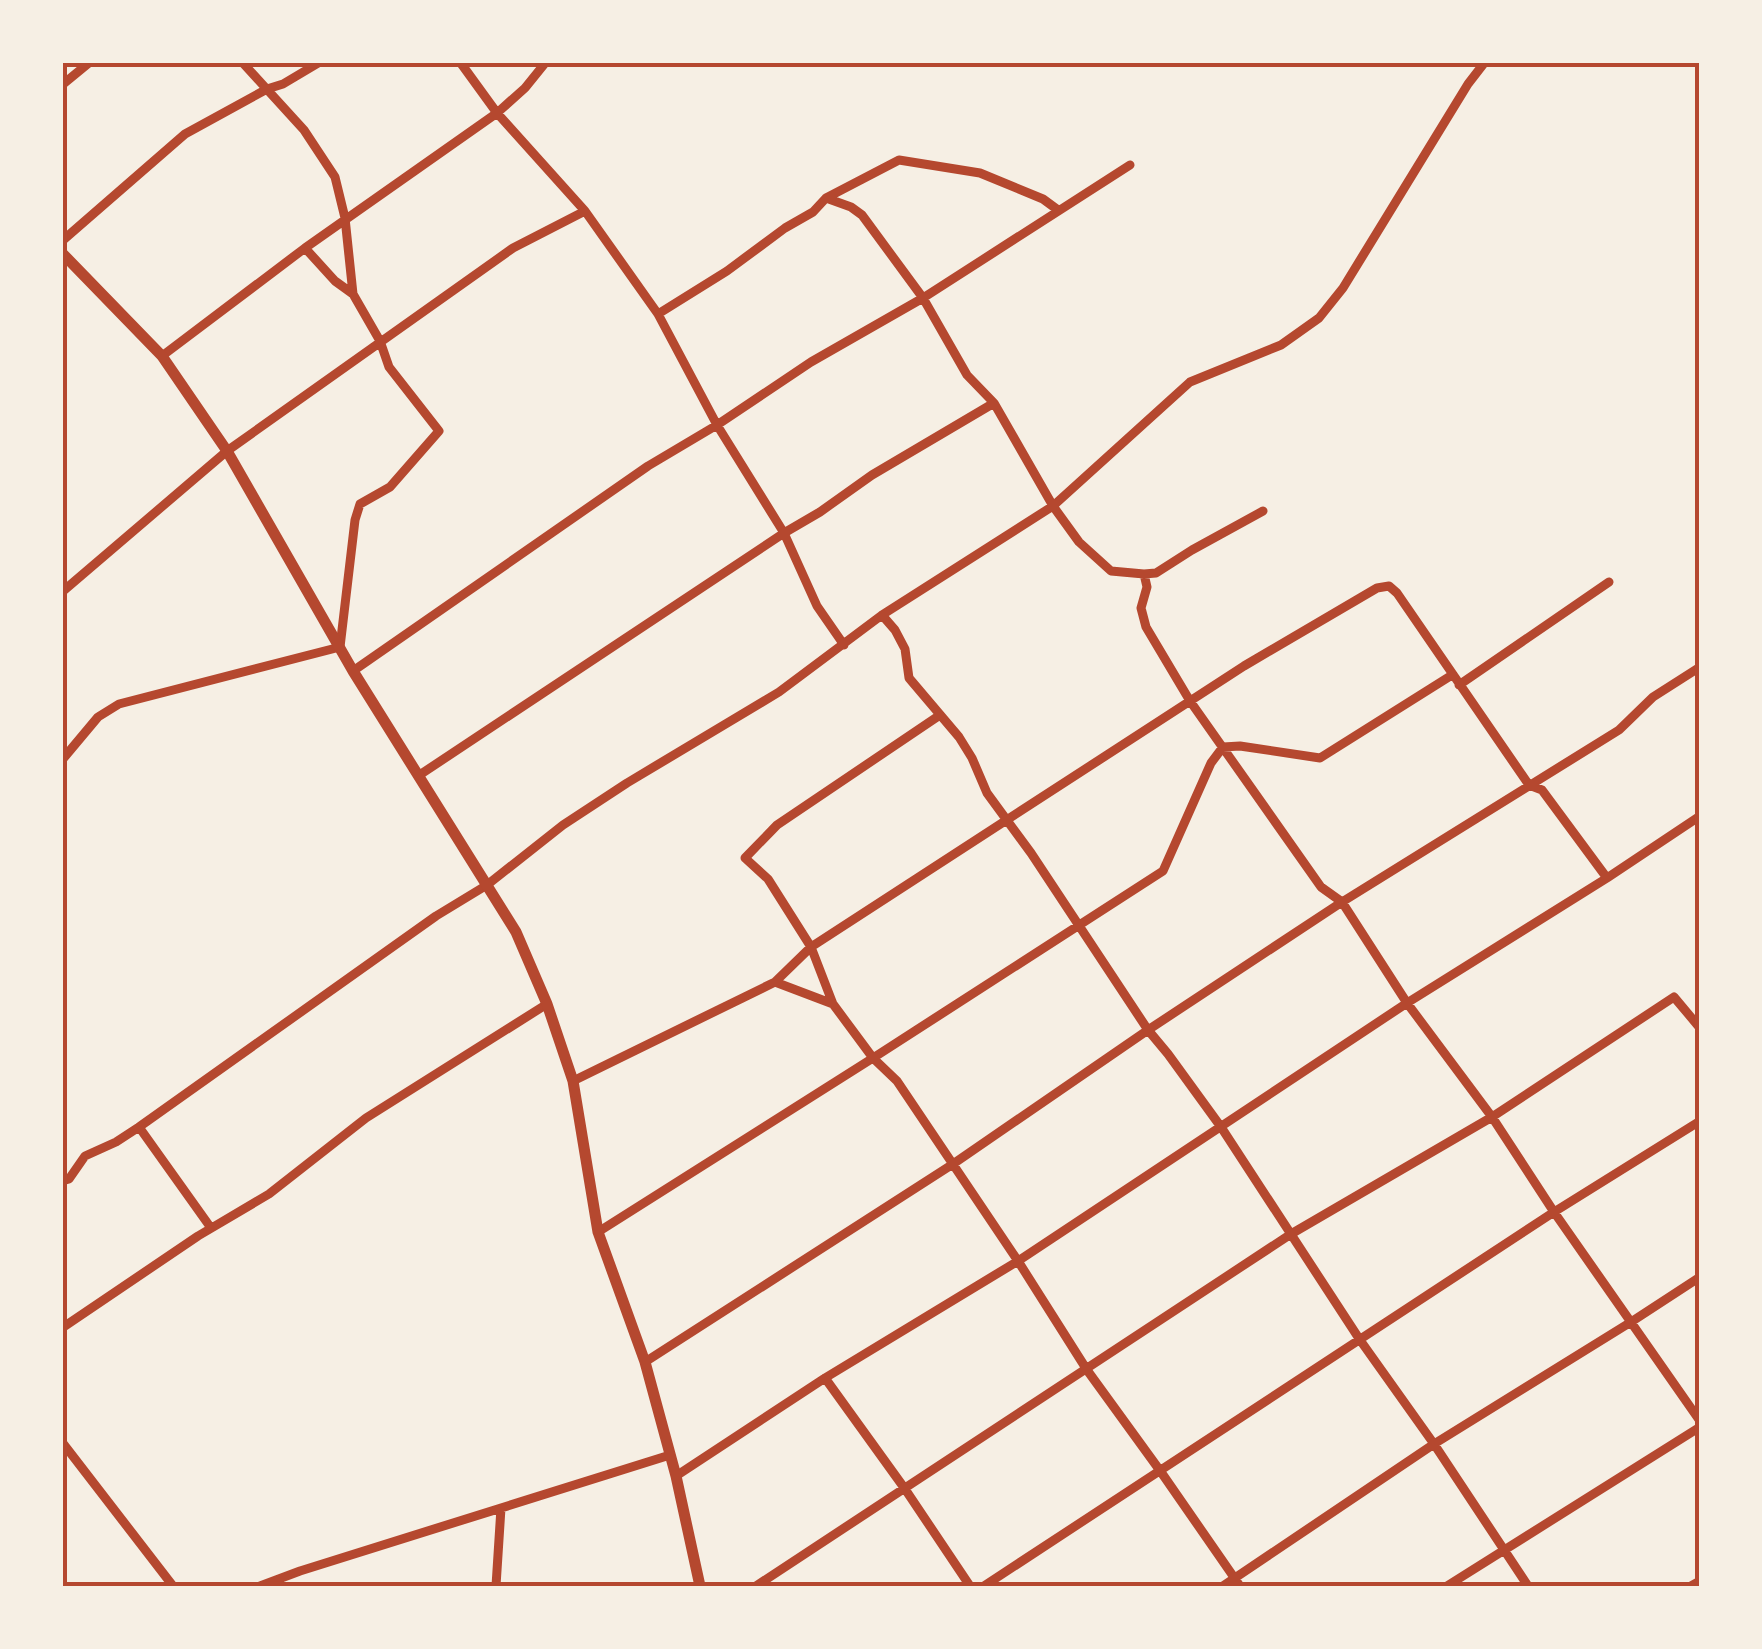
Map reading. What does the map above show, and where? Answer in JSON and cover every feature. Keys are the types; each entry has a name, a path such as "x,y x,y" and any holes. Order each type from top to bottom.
{"street":[{"path":"62,85 90,62"},
{"path":"242,62 304,130 336,177 345,218 353,294 380,341 389,366 439,430 390,487 360,504 340,647"},
{"path":"62,241 185,134 320,62"},
{"path":"460,62 497,113 585,211 658,314 717,426 784,533 818,606 844,645"},
{"path":"162,356 345,218 497,113 546,62"},
{"path":"62,1181 69,1179 85,1156 139,1127 436,916 487,885 562,825 779,692 882,615 1053,506 1190,382 1281,345 1319,318 1343,288 1485,62"},
{"path":"658,314 727,271 826,198 899,160 980,173 1043,199 1058,210"},
{"path":"353,671 648,466 717,426 812,362 924,298 1130,164"},
{"path":"826,198 862,215 924,298 967,375 994,404 1053,506 1080,542 1111,571 1156,573 1263,511"},
{"path":"62,592 227,452 512,248 585,211"},
{"path":"305,248 335,281 353,294"},
{"path":"62,253 162,356 227,452 353,671 516,932 547,1004 573,1081 598,1232 645,1362 700,1586"},
{"path":"418,776 872,475 994,404"},
{"path":"1144,574 1147,587 1141,608 1146,627 1190,701 1322,887 1342,902 1407,1003 1492,1118 1700,1424 1446,1586"},
{"path":"1458,685 1609,582"},
{"path":"573,1081 775,982 812,946 1244,666 1377,588 1389,586 1397,593 1529,785 1542,790 1607,878"},
{"path":"882,615 904,649 909,678 972,758 988,793 1148,1030 1221,1127 1528,1586"},
{"path":"62,760 98,717 119,704 340,647"},
{"path":"645,1362 953,1164 1342,902 1618,730 1653,696 1700,667"},
{"path":"598,1232 1163,870 1210,763 1224,747 1320,758 1452,675"},
{"path":"940,715 777,826 745,858 768,879 812,946 833,1004 873,1058 897,1082 1087,1370 1237,1583"},
{"path":"676,1476 826,1378 1018,1261 1407,1003 1700,816"},
{"path":"775,982 833,1004"},
{"path":"756,1586 1291,1234 1492,1118 1674,997 1700,1028"},
{"path":"62,1328 269,1194 366,1118 547,1004"},
{"path":"984,1586 1554,1212 1700,1121"},
{"path":"139,1127 211,1228"},
{"path":"1223,1586 1237,1583 1434,1444 1700,1276"},
{"path":"826,1378 970,1586"},
{"path":"62,1442 173,1586"},
{"path":"260,1586 670,1455"},
{"path":"496,1586 500,1508"},
{"path":"1691,1586 1699,1582"}]}
